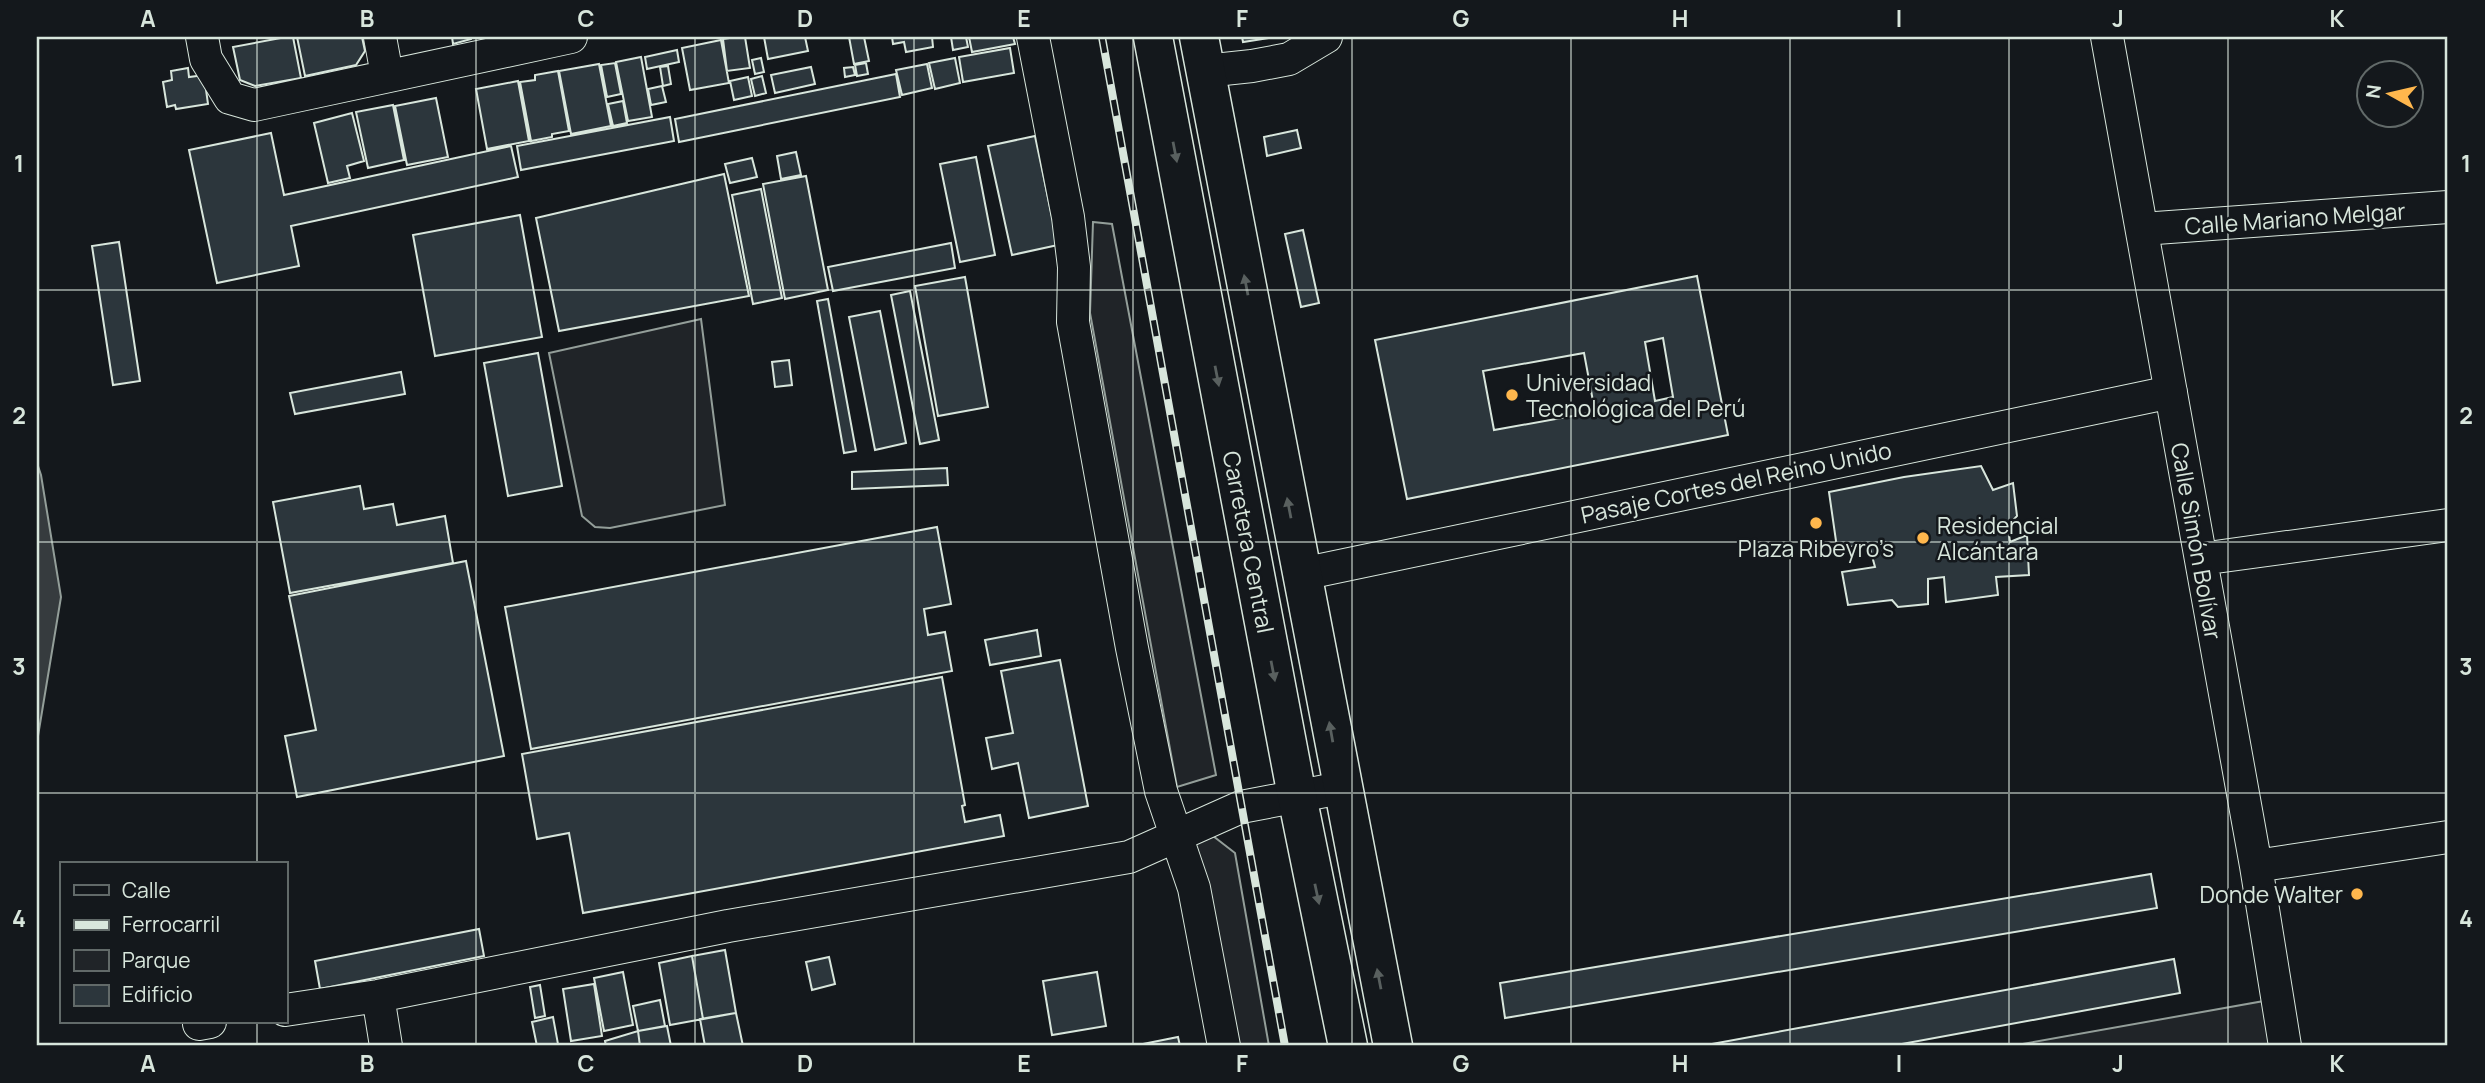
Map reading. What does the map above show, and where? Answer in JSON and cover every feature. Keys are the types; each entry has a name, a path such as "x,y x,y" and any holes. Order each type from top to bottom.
{"highway":[{"name":"Carretera Central","path":"1153,37 1297,796 1348,1046"},
{"name":"Carretera Central","path":"1204,66 1341,788 1393,1046"},
{"path":"1164,96 1204,66"}],"street":[{"path":"202,37 206,59 230,98 254,105 554,38"},
{"path":"380,37 387,75"},
{"path":"1033,37 1068,217 1074,267 1073,322 1132,648 1161,791 1178,834 1194,888 1224,1046"},
{"path":"1204,66 1252,66 1289,59 1326,37"},
{"name":"Calle Simón Bolívar","path":"2107,37 2256,866 2285,1046"},
{"name":"Calle Mariano Melgar","path":"2142,229 2448,207"},
{"name":"Pasaje Cortes del Reino Unido","path":"1302,574 2171,392"},
{"path":"2201,559 2448,525"},
{"path":"287,1010 378,996 728,926 1129,857 1241,807 1341,788"},
{"path":"2256,866 2448,836"},
{"path":"378,996 386,1046"}],"green space":[{"path":"1093,222 1112,224 1216,775 1177,787 1090,313"},
{"path":"701,319 725,505 610,528 595,527 582,516 549,353"},
{"path":"1204,829 1235,853 1269,1046 1230,1046 1190,840"},
{"path":"2264,1001 2271,1046 2011,1046"}],"shaded area":[{"path":"37,463 61,597 37,742"}],"building":[{"path":"293,37 301,78 255,86 240,80 233,47"},
{"path":"297,37 362,37 365,51 356,65 305,76"},
{"path":"452,37 471,37 471,39 453,44"},
{"path":"745,37 750,68 727,71 723,39"},
{"path":"764,37 805,37 808,51 768,59"},
{"path":"849,37 864,37 869,61 854,64"},
{"path":"892,37 932,37 933,47 906,52 904,42 893,44"},
{"path":"951,37 966,37 968,47 953,50"},
{"path":"969,37 1013,37 1015,44 972,52"},
{"path":"1242,37 1275,37 1243,42"},
{"path":"721,40 729,83 690,90 682,48"},
{"path":"1010,48 1014,73 963,82 959,57"},
{"path":"677,50 679,62 647,69 645,57"},
{"path":"641,57 652,117 628,121 616,62"},
{"path":"761,58 764,72 755,74 752,60"},
{"path":"955,58 960,83 935,89 929,63"},
{"path":"615,63 621,94 607,97 601,65"},
{"path":"866,63 868,74 857,76 855,65"},
{"path":"599,64 611,126 571,134 559,71"},
{"path":"927,64 932,88 902,95 896,70"},
{"path":"668,66 671,84 663,86 660,67"},
{"path":"811,67 815,84 775,93 771,75"},
{"path":"853,67 855,75 845,77 844,68"},
{"path":"188,68 189,77 204,75 208,104 176,109 175,105 167,107 163,82 172,80 171,71"},
{"path":"558,71 569,131 531,141 520,82 535,80 535,75"},
{"path":"896,74 900,97 679,142 675,119"},
{"path":"762,76 766,93 755,96 751,79"},
{"path":"748,77 752,96 734,100 730,81"},
{"path":"518,81 529,141 487,149 476,89"},
{"path":"662,86 666,102 651,105 648,89"},
{"path":"436,98 448,157 407,165 395,106"},
{"path":"623,101 627,123 613,126 608,104"},
{"path":"393,105 404,160 368,168 356,112"},
{"path":"352,113 364,161 347,166 350,178 328,183 314,123"},
{"path":"670,117 674,141 521,170 517,146"},
{"path":"1297,130 1301,148 1267,156 1264,137"},
{"path":"271,133 284,195 511,146 518,177 291,226 299,266 217,283 189,150"},
{"path":"1035,136 1058,245 1012,255 988,146"},
{"path":"796,152 801,175 781,179 777,156"},
{"path":"976,157 995,255 960,262 940,164"},
{"path":"752,158 757,177 730,183 725,164"},
{"path":"724,174 749,296 559,331 536,218"},
{"path":"806,176 828,290 785,299 763,184"},
{"path":"761,189 782,298 753,304 732,195"},
{"path":"520,215 542,337 435,356 413,235"},
{"path":"1303,230 1319,303 1301,307 1285,234"},
{"path":"119,242 140,381 113,385 92,246"},
{"path":"951,243 955,268 833,291 828,267"},
{"path":"1697,276 1728,435 1407,499 1375,340","holes":["1663,338 1673,397 1655,401 1645,342","1584,353 1595,412 1494,430 1483,371"]},
{"path":"965,277 988,407 938,416 915,286"},
{"path":"910,291 939,440 920,444 891,295"},
{"path":"828,299 856,451 844,453 817,301"},
{"path":"880,311 906,443 875,450 849,317"},
{"path":"538,353 562,486 508,496 484,363"},
{"path":"789,360 792,385 775,387 772,362"},
{"path":"401,372 405,394 295,414 290,393"},
{"name":"Residencial Alcántara","path":"1981,466 1993,490 2013,483 2017,516 2008,526 2010,542 2027,535 2029,575 1996,577 1998,595 1946,602 1944,577 1928,579 1928,604 1898,607 1892,600 1848,605 1842,572 1875,567 1869,545 1837,548 1829,492 1904,477"},
{"path":"947,468 948,485 852,489 852,472"},
{"path":"360,486 364,509 393,504 397,525 445,516 453,563 290,593 273,502"},
{"path":"937,527 951,604 924,609 928,635 945,632 952,671 531,749 505,607"},
{"path":"466,561 504,756 297,797 285,736 316,730 289,596"},
{"path":"1037,630 1041,656 990,665 985,640"},
{"path":"1060,660 1088,806 1029,818 1018,763 992,769 986,738 1013,733 1001,671"},
{"path":"942,677 965,805 962,806 965,822 1000,815 1004,836 583,913 569,833 537,839 522,754"},
{"path":"2151,874 2157,908 1505,1018 1500,983"},
{"path":"479,929 484,956 320,989 315,961"},
{"path":"725,950 736,1013 703,1019 692,956"},
{"path":"692,956 703,1019 670,1025 659,963"},
{"path":"829,957 835,984 812,990 806,962"},
{"path":"2174,959 2180,993 1891,1046 1701,1046"},
{"path":"623,972 633,1025 604,1031 594,978"},
{"path":"1097,972 1106,1026 1052,1035 1043,981"},
{"path":"594,984 602,1036 571,1041 563,989"},
{"path":"540,985 545,1016 535,1018 530,987"},
{"path":"660,1000 665,1026 638,1031 633,1006"},
{"path":"736,1013 743,1046 705,1046 700,1019"},
{"path":"553,1017 558,1044 537,1046 532,1022"},
{"path":"667,1026 671,1046 640,1046 638,1031"},
{"path":"638,1031 640,1046 606,1046 605,1041"},
{"path":"1178,1037 1180,1046 1133,1046"}],"railway":[{"path":"1102,37 1285,1046"}],"place":[{"name":"Universidad Tecnológica del Perú","path":"1512,395"},
{"name":"Plaza Ribeyro’s","path":"1816,523"},
{"name":"Residencial Alcántara","path":"1923,538"},
{"name":"Donde Walter","path":"2357,894"}]}
